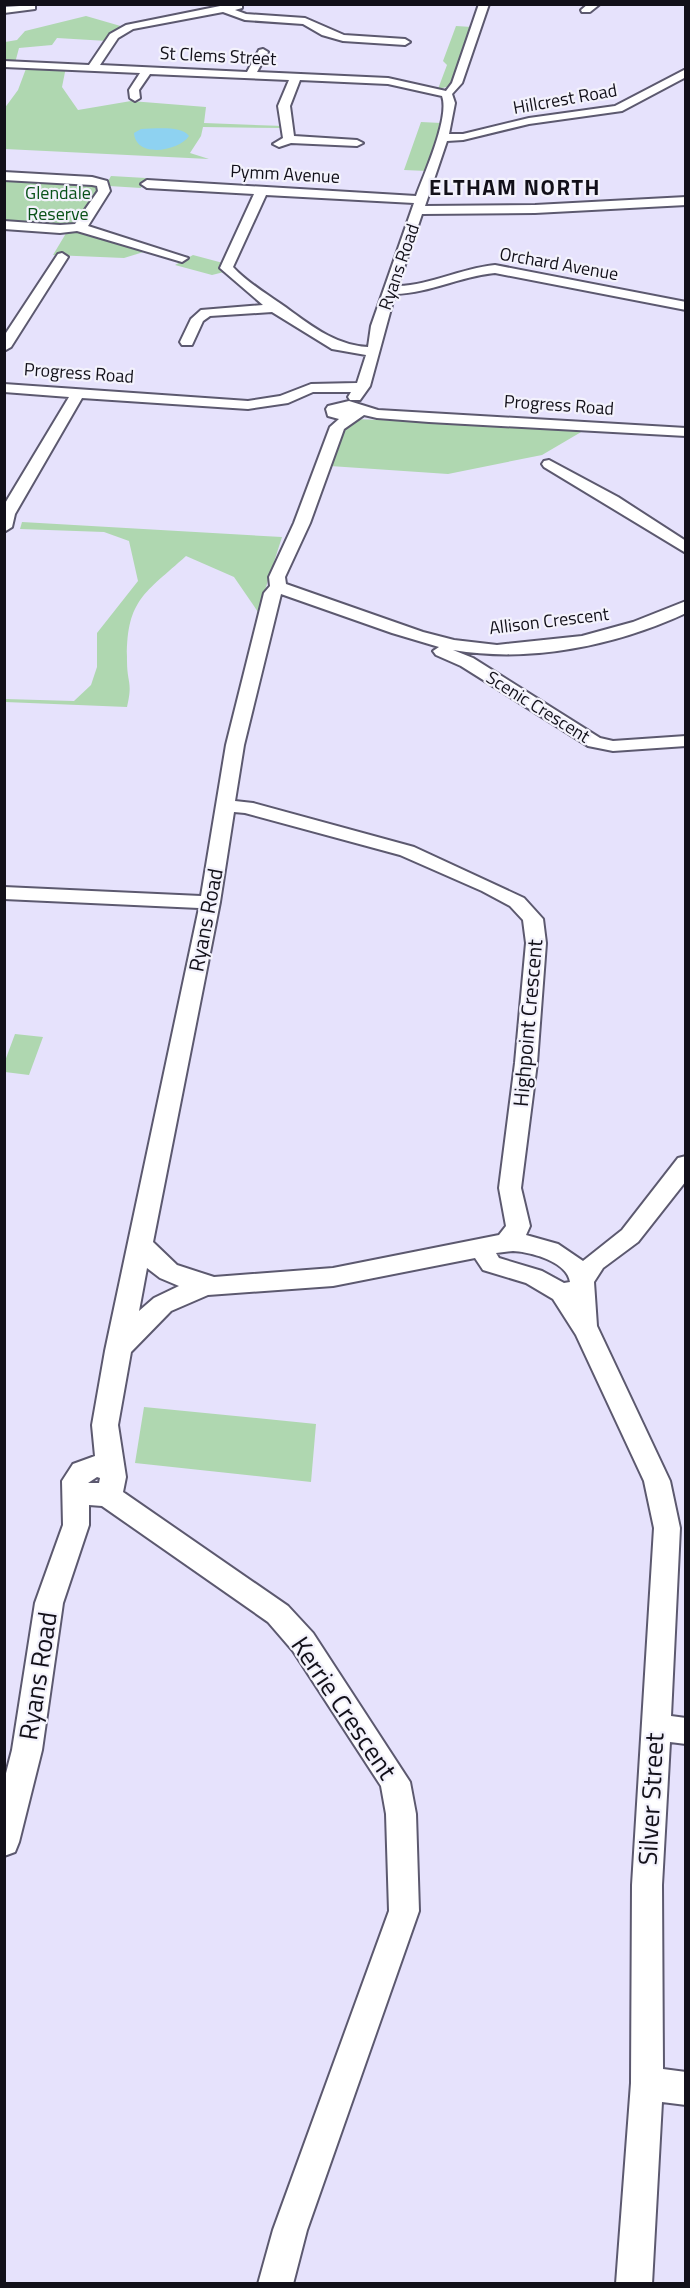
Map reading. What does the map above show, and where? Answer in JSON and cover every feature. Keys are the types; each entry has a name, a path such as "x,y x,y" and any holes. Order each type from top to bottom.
{"street":[{"path":"93,67 118,33 139,24 247,4"},
{"name":"Ryans Road","path":"346,413 343,400 379,334 378,326 442,138 452,93 484,4"},
{"path":"4,10 31,7"},
{"path":"151,9 166,18"},
{"path":"224,9 245,17 305,21 337,37 405,42"},
{"path":"251,74 263,52"},
{"name":"St Clems Street","path":"4,63 388,81 452,93"},
{"path":"135,98 134,90 147,69"},
{"name":"Hillcrest Road","path":"442,138 463,137 535,120 618,109 686,72"},
{"path":"296,76 284,106 284,142 357,143"},
{"path":"4,176 87,180 103,184 105,191 84,223 78,227"},
{"name":"Pymm Avenue","path":"147,184 262,190 421,205 536,209 686,201"},
{"path":"262,190 226,268 277,307 334,344 368,351"},
{"path":"4,225 78,227 182,258"},
{"path":"4,347 62,257"},
{"name":"Orchard Avenue","path":"392,290 419,290 472,272 495,269 686,306"},
{"path":"187,342 200,316 208,312 260,311 277,307"},
{"name":"Ryans Road","path":"69,1547 105,1487 105,1425 117,1351 210,902 235,745 272,592 278,587 277,577 302,523 346,413 355,398 353,385"},
{"name":"Progress Road","path":"4,388 259,405 290,398 311,388 353,385"},
{"path":"6,518 78,393"},
{"name":"Progress Road","path":"346,413 686,432"},
{"path":"549,464 613,500 686,548"},
{"name":"Allison Crescent","path":"278,587 400,631 473,648 513,649 623,632 686,606"},
{"name":"Scenic Crescent","path":"400,631 467,662 594,742 613,746 686,741"},
{"name":"Highpoint Crescent","path":"226,812 265,814 407,851 518,902 533,919 536,943 526,1063 510,1188 518,1226 514,1236 495,1251"},
{"path":"4,893 210,902"},
{"path":"495,1251 534,1277 575,1287 595,1262 620,1243 645,1218 686,1164"},
{"path":"512,1203 545,1249"},
{"path":"139,1242 154,1262 165,1270 189,1281 217,1285"},
{"path":"117,1351 161,1306 184,1294 217,1285 330,1277 495,1251 545,1249 578,1255 620,1243"},
{"name":"Silver Street","path":"545,1249 581,1274 575,1287 587,1331 657,1481 667,1527 654,1727 647,1885 647,2083 634,2283"},
{"name":"Ryans Road","path":"4,1842 27,1750 49,1603 69,1547 77,1513 78,1478 105,1425"},
{"path":"78,1478 99,1466 105,1487"},
{"name":"Kerrie Crescent","path":"105,1487 278,1614 303,1642 395,1782 401,1814 404,1911 290,2230 275,2283"},
{"path":"654,1727 686,1731"},
{"path":"647,2083 686,2089"}],"green space":[{"path":"86,16 124,27 107,41 57,38 52,45 19,48 15,63 5,62 5,42 17,40 25,31"},
{"path":"456,26 472,27 451,86 438,89 447,65 443,61"},
{"path":"27,66 66,67 62,87 78,110 131,101 206,107 204,123 284,126 284,128 203,127 201,136 190,153 209,159 5,149 4,109 18,90"},
{"path":"421,122 441,123 427,171 404,170"},
{"path":"111,176 146,178 141,188 109,186 107,183"},
{"name":"Glendale Reserve","path":"4,177 93,182 102,186 76,226 5,224"},
{"path":"73,229 150,250 124,258 53,255 68,230"},
{"path":"193,255 223,263 224,272 212,275 175,265"},
{"path":"354,419 588,428 542,455 448,474 330,466 344,426"},
{"path":"22,522 282,537 258,612 234,577 186,556 149,590 140,600 130,624 127,668 130,692 127,707 5,702 5,699 74,701 91,685 97,667 97,633 138,581 129,541 104,532 20,529"},
{"path":"15,1034 43,1037 29,1075 5,1072 5,1061"},
{"path":"144,1407 316,1424 311,1482 135,1463"}],"water":[{"path":"141,129 174,129 189,136 176,146 158,150 150,149 142,147 137,141 134,133"}],"district":[{"name":"ELTHAM NORTH","path":"515,187"}]}
